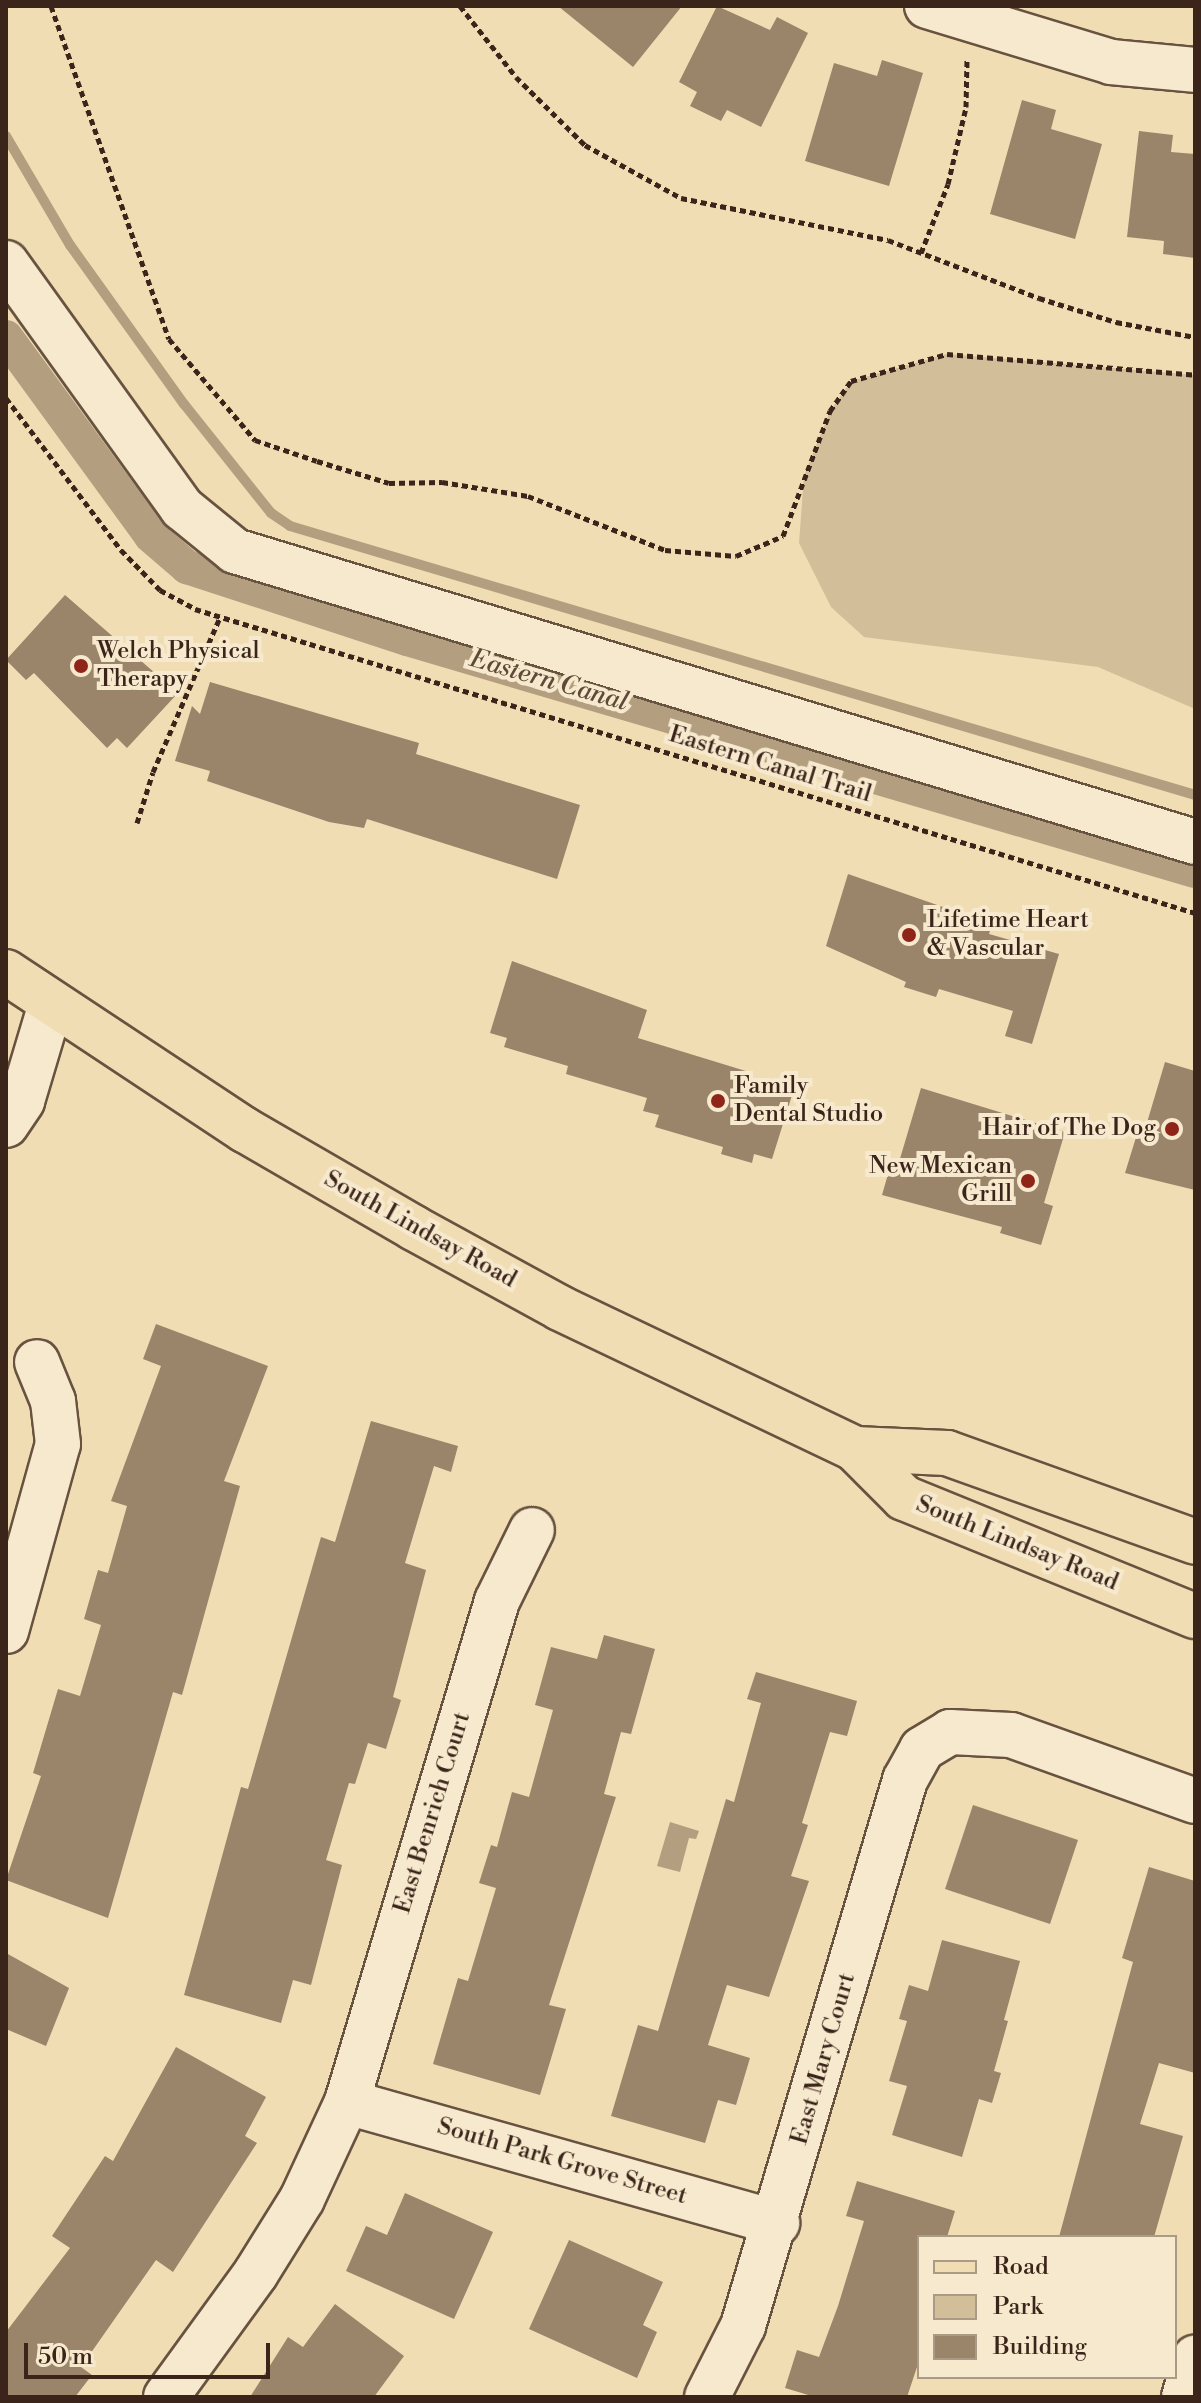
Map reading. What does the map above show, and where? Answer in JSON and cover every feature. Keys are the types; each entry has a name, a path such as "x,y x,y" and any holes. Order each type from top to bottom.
{"main road":[{"name":"South Lindsay Road","path":"6,972 245,1130 414,1228 560,1308 855,1449 904,1498 1195,1616"},
{"name":"South Lindsay Road","path":"855,1449 947,1453 1195,1542"}],"street":[{"path":"927,6 1040,22 1111,62 1195,70"},
{"path":"6,263 182,508 235,551 1195,842"},
{"path":"6,1051 51,1004"},
{"path":"6,1125 22,1101 51,1004"},
{"path":"6,1629 58,1444 53,1401 37,1362"},
{"name":"East Benrich Court","path":"166,2397 256,2273 302,2199 347,2102 497,1601 532,1530"},
{"name":"East Mary Court","path":"707,2397 743,2326 777,2223 905,1780 922,1749 950,1732 1011,1735 1195,1801"},
{"name":"South Park Grove Street","path":"347,2102 777,2223"},
{"path":"1184,2397 1195,2358"}],"path":[{"path":"51,6 169,339 255,440 317,461 389,483 442,482 528,496 665,550 736,556 783,536 830,411 851,381 947,354 1195,375"},
{"path":"460,6 516,77 585,145 681,198 888,240 1116,322 1195,337"},
{"path":"921,253 945,196 966,107 967,49"},
{"name":"Eastern Canal Trail","path":"6,398 121,550 150,580 183,603 220,617 1195,913"},
{"path":"137,823 153,772 220,617"}],"green space":[{"path":"947,354 1195,375 1195,709 1098,667 864,637 831,607 799,543 804,476 830,411 851,381"}],"shaded area":[{"path":"670,1822 699,1831 696,1839 689,1838 680,1872 657,1866"}],"building":[{"path":"558,6 682,6 633,67"},
{"path":"717,6 770,30 777,17 808,33 761,127 727,110 721,121 690,106 697,92 679,82"},
{"path":"882,60 923,73 889,186 805,161 834,63 877,76"},
{"path":"1022,100 1056,110 1051,129 1102,144 1075,239 990,214"},
{"path":"1139,131 1173,135 1171,152 1195,154 1195,258 1163,254 1164,241 1127,237"},
{"name":"Welch Physical Therapy","path":"65,595 178,693 127,748 117,738 107,748 34,673 26,680 6,660"},
{"path":"210,682 419,743 416,754 580,805 557,879 367,819 364,828 329,822 207,781 210,771 175,761 192,706 200,714"},
{"name":"Lifetime Heart & Vascular","path":"848,874 992,924 989,934 1059,954 1032,1044 1005,1036 1013,1011 939,989 936,997 904,987 906,982 826,946"},
{"path":"512,961 647,1010 638,1038 749,1072 747,1078 793,1092 772,1159 754,1154 752,1163 721,1154 723,1147 655,1127 659,1115 643,1111 647,1098 566,1074 568,1066 504,1047 507,1038 490,1033"},
{"path":"1165,1062 1195,1071 1195,1190 1125,1173 1137,1134 1143,1136"},
{"path":"921,1088 1065,1132 1044,1203 1053,1206 1041,1245 1000,1233 1002,1227 882,1195 892,1160 899,1162"},
{"path":"156,1324 268,1366 224,1481 240,1486 182,1695 173,1692 108,1918 6,1880 41,1776 33,1773 58,1689 80,1696 101,1625 84,1619 98,1570 108,1573 127,1506 111,1501 161,1366 143,1359"},
{"path":"371,1421 458,1446 451,1472 434,1466 405,1563 426,1570 393,1697 401,1700 386,1749 368,1743 355,1784 349,1783 326,1860 342,1865 311,1985 293,1980 281,2023 184,1995 241,1787 248,1789 321,1537 335,1542"},
{"path":"604,1635 655,1649 631,1734 621,1732 604,1794 616,1797 549,2005 566,2009 540,2095 433,2064 458,1978 468,1981 496,1888 479,1883 491,1845 497,1847 512,1792 529,1797 553,1710 535,1705 551,1647 597,1659"},
{"path":"756,1672 857,1701 847,1736 830,1732 802,1823 808,1825 791,1876 809,1881 769,1997 727,1985 708,2045 750,2058 736,2105 718,2100 705,2143 611,2116 638,2025 658,2031 726,1799 734,1802 761,1703 747,1699"},
{"path":"973,1805 1078,1840 1050,1924 945,1889"},
{"path":"1149,1867 1195,1881 1195,2073 1159,2063 1140,2124 1183,2136 1155,2235 1060,2235 1133,1962 1122,1958"},
{"path":"942,1940 1020,1961 994,2071 1001,2073 992,2103 979,2099 962,2157 892,2135 907,2086 889,2081 907,2021 899,2019 909,1985 928,1991"},
{"path":"6,1953 69,1988 46,2046 6,2029"},
{"path":"176,2047 266,2097 245,2136 257,2143 173,2272 156,2260 81,2367 92,2375 75,2397 6,2397 6,2332 70,2248 52,2236 105,2156 113,2161"},
{"path":"857,2181 955,2211 948,2235 917,2235 917,2367 907,2397 815,2397 785,2388 797,2350 819,2357 838,2306 864,2221 846,2216"},
{"path":"405,2193 493,2232 454,2319 346,2271 366,2226 387,2235"},
{"path":"569,2240 663,2282 643,2325 657,2332 637,2378 529,2329"},
{"path":"335,2304 404,2356 374,2397 250,2397 288,2337 303,2347"}],"waterway":[{"path":"6,136 70,245 184,404 271,513 290,526 1195,795"},
{"name":"Eastern Canal","path":"6,337 151,536 187,567 407,639 1195,871"}],"place":[{"name":"Welch Physical Therapy","path":"81,666"},
{"name":"Lifetime Heart & Vascular","path":"909,935"},
{"name":"Family Dental Studio","path":"718,1101"},
{"name":"Hair of The Dog","path":"1172,1129"},
{"name":"New Mexican Grill","path":"1028,1181"}]}
